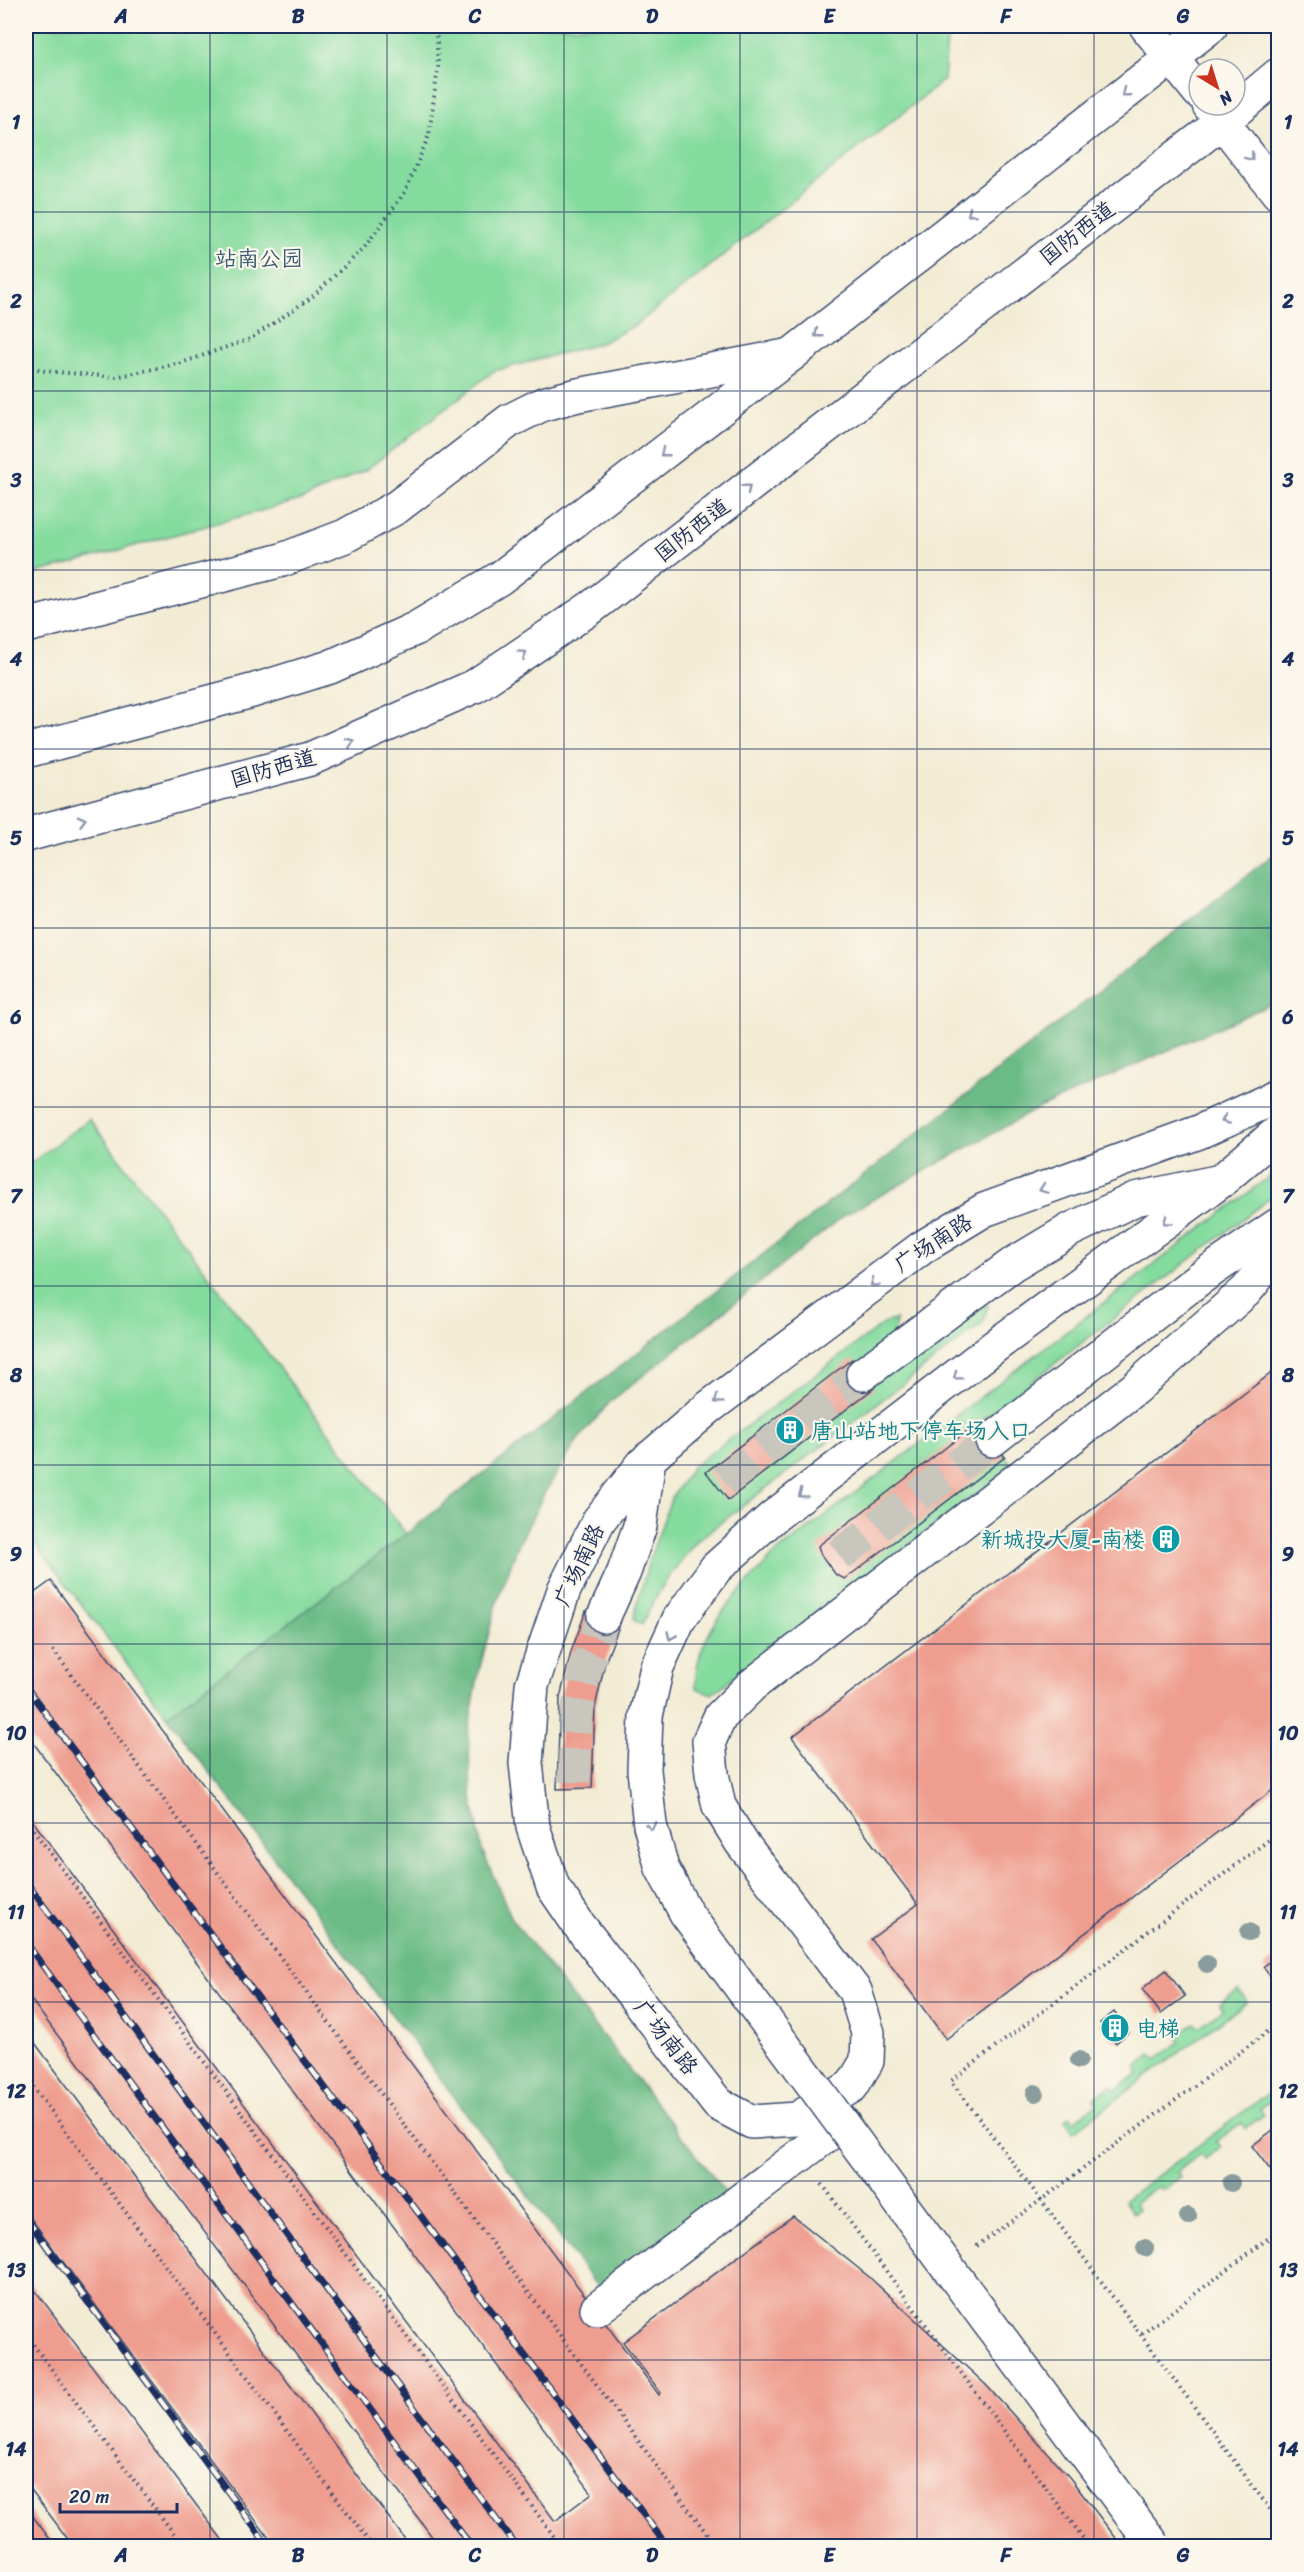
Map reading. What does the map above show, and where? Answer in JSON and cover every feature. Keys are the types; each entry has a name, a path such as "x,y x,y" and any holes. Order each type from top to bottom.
{"main road":[{"path":"1146,26 1187,77"},
{"path":"26,751 252,691 319,670 417,628 500,578 791,355 1211,26"},
{"name":"国防西道","path":"1247,94 1278,75"},
{"name":"国防西道","path":"26,835 310,759 475,686 592,607 1211,117"},
{"path":"1219,117 1278,193"},
{"path":"26,626 282,560 345,536 397,507 509,422 543,404 578,395 791,355"},
{"name":"广场南路","path":"1278,1096 1199,1132 984,1210 923,1246 708,1408 650,1458 599,1520 564,1590 532,1684 526,1763 533,1827 553,1887 579,1925 718,2104 752,2122 797,2119 852,2086 867,2061 868,2033 855,1991 741,1842 719,1806 709,1742 720,1717 751,1686 1134,1389 1246,1291 1278,1251"},
{"path":"1154,2547 686,1913 662,1868 650,1825 644,1770 646,1716 657,1667 679,1619 716,1568 772,1517 1004,1340 1221,1181 1278,1132"},
{"path":"863,1374 1013,1264 1070,1230 1136,1199 1221,1181"},
{"path":"992,1440 1200,1278 1278,1225"},
{"path":"603,1616 624,1572 640,1526 650,1458"},
{"path":"597,2309 843,2123"}],"path":[{"path":"26,366 45,371 115,377 181,363 250,339 312,297 364,248 405,192 429,135 438,67 436,26"},
{"path":"53,1650 716,2547"},
{"path":"26,1820 561,2547"},
{"path":"1278,1833 951,2081 1142,2334 1278,2520"},
{"path":"975,2248 1278,2024"},
{"path":"26,2077 372,2547"},
{"path":"816,2175 1089,2547"},
{"path":"1142,2334 1278,2232"},
{"path":"26,2335 183,2547"}],"green space":[{"name":"站南公园","path":"26,26 948,26 944,80 637,324 601,343 494,371 367,469 304,499 26,576"},
{"path":"1278,851 1278,1001 1037,1109 845,1215 610,1402 577,1441 545,1492 517,1548 496,1605 479,1671 468,1732 471,1792 482,1850 513,1921 729,2197 601,2292 167,1716 406,1534"},
{"path":"89,1119 406,1534 167,1716 26,1532 26,1167"},
{"path":"1278,1170 1278,1192 979,1422 1013,1466 712,1694 696,1688 697,1668 710,1631 734,1598 775,1554"},
{"path":"988,1305 983,1323 698,1540 667,1580 642,1625 633,1620 649,1561 671,1499 692,1467 886,1322 896,1320 894,1335 970,1307"},
{"path":"1238,1990 1247,2002 1073,2132 1065,2120 1070,2116 1074,2121 1097,2104 1094,2098 1112,2085 1116,2090 1139,2073 1136,2067 1152,2054 1156,2059 1180,2042 1177,2036 1195,2022 1199,2027 1223,2009 1219,2004"},
{"path":"1278,2086 1278,2096 1260,2109 1264,2115 1245,2128 1241,2123 1217,2141 1221,2147 1205,2159 1200,2154 1177,2172 1180,2177 1162,2191 1158,2186 1135,2203 1138,2209 1133,2213 1124,2201"}],"building":[{"name":"唐山站地下停车场入口","path":"852,1359 874,1388 728,1500 706,1472"},
{"name":"新城投大厦-南楼","path":"1278,1368 1278,1786 946,2039 871,1939 918,1904 792,1737"},
{"path":"979,1422 1005,1457 845,1579 836,1575 821,1555 818,1546"},
{"path":"51,1581 659,2395 660,2392 623,2342 793,2216 868,2276 986,2385 1070,2478 1122,2546 439,2546 26,1993 26,1812 555,2521 592,2493 26,1733 26,1599"},
{"path":"586,1611 621,1621 605,1663 595,1708 592,1788 557,1789 560,1698 571,1652"},
{"path":"1278,1955 1278,1987 1263,1967"},
{"path":"1166,1970 1185,1996 1161,2014 1142,1989"},
{"name":"电梯","path":"1114,2012 1129,2032 1116,2043 1100,2023"},
{"path":"26,2031 410,2546 275,2546 26,2212"},
{"path":"1277,2127 1278,2166 1271,2171 1252,2146"},
{"path":"26,2278 227,2546 73,2546 26,2483"},
{"path":"26,2507 55,2546 26,2546"}],"tunnel":[{"path":"724,1481 863,1374"},
{"path":"839,1555 992,1440"},
{"path":"574,1782 576,1719 584,1675 604,1616"}],"railway":[{"path":"26,1687 667,2546"},
{"path":"26,1882 516,2546"},
{"path":"26,1943 471,2546"},
{"path":"26,2218 268,2546"}],"place":[{"name":"唐山站地下停车场入口","path":"790,1430"},
{"name":"新城投大厦-南楼","path":"1166,1539"},
{"name":"电梯","path":"1115,2028"}]}
